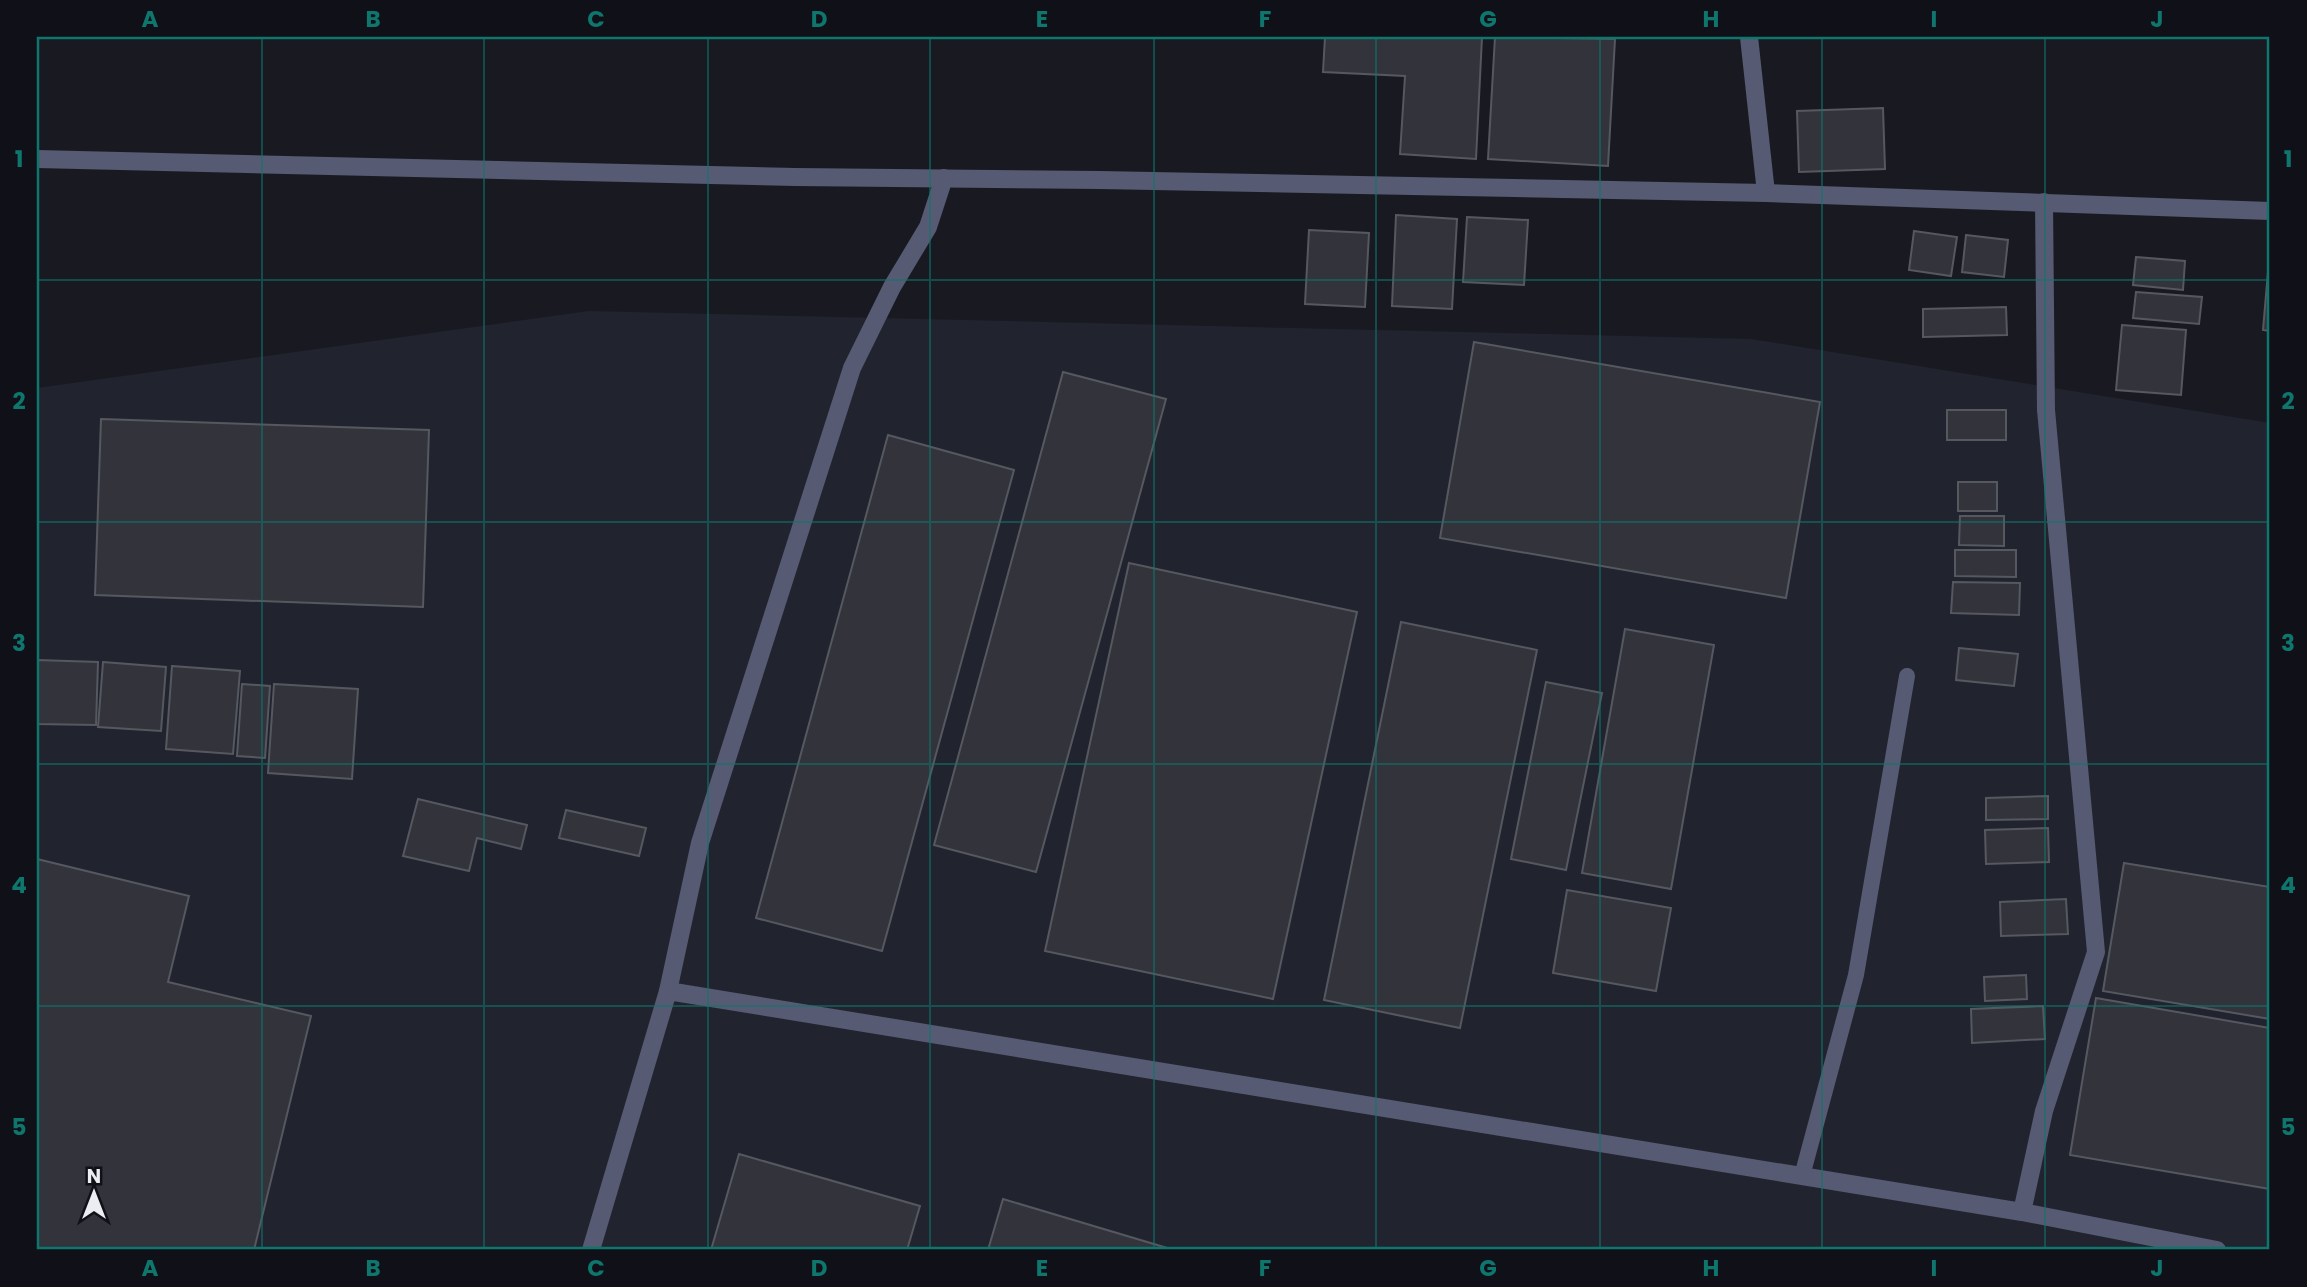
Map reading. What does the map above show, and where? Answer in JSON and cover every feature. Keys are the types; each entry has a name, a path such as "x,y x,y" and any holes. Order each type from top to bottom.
{"street":[{"path":"1749,37 1766,193"},
{"path":"37,159 795,177 1766,193 2270,211"},
{"path":"591,1250 668,991 699,843 852,368 892,287 918,248 944,178"},
{"path":"2022,1212 2044,1111 2096,952 2046,410 2044,202"},
{"path":"668,991 2022,1212 2217,1250"}],"lane":[{"path":"1802,1176 1856,975 1908,676"}],"shaded area":[{"path":"589,311 1751,339 2270,423 2270,1250 37,1250 37,388"}],"building":[{"path":"1325,37 1482,37 1476,159 1400,154 1405,76 1323,72"},
{"path":"1495,37 1615,39 1608,166 1488,159"},
{"path":"1883,108 1885,169 1799,172 1797,111"},
{"path":"1396,215 1457,219 1452,309 1392,306"},
{"path":"1467,217 1528,220 1524,285 1463,282"},
{"path":"1309,230 1369,233 1365,307 1305,304"},
{"path":"1914,231 1957,237 1951,276 1909,270"},
{"path":"1966,235 2008,240 2004,277 1962,272"},
{"path":"2136,257 2185,261 2183,290 2133,285"},
{"path":"2270,261 2270,331 2263,330"},
{"path":"2136,292 2202,297 2199,324 2133,318"},
{"path":"2006,307 2007,335 1923,337 1923,309"},
{"path":"2122,325 2186,330 2181,395 2116,390"},
{"path":"1474,342 1820,402 1786,598 1440,538"},
{"path":"1063,372 1166,399 1036,872 934,845"},
{"path":"1947,410 2006,410 2006,440 1947,440"},
{"path":"101,419 429,430 423,607 95,595"},
{"path":"888,435 1014,470 882,951 756,918"},
{"path":"1958,482 1997,482 1997,511 1958,511"},
{"path":"1960,516 2004,516 2004,546 1959,545"},
{"path":"1955,550 2016,550 2016,577 1955,576"},
{"path":"1129,563 1357,612 1273,999 1045,951"},
{"path":"1953,582 2020,583 2019,615 1951,613"},
{"path":"1401,622 1537,650 1460,1028 1324,1000"},
{"path":"1625,629 1714,645 1671,889 1582,873"},
{"path":"1959,648 2018,654 2014,686 1956,680"},
{"path":"37,660 98,662 96,725 37,724"},
{"path":"103,662 166,667 161,731 98,727"},
{"path":"172,666 240,671 233,754 166,749"},
{"path":"1546,682 1602,693 1566,870 1511,859"},
{"path":"242,684 270,686 265,758 237,756"},
{"path":"274,684 358,689 352,779 268,773"},
{"path":"2048,796 2048,819 1986,820 1986,798"},
{"path":"418,799 527,825 521,849 477,838 469,871 403,856"},
{"path":"566,810 646,828 639,856 559,838"},
{"path":"2048,828 2049,862 1986,864 1985,830"},
{"path":"37,859 189,896 168,982 311,1016 254,1250 37,1250"},
{"path":"2124,863 2270,887 2270,1019 2103,991"},
{"path":"1567,890 1671,908 1656,991 1553,973"},
{"path":"2066,899 2068,934 2001,936 2000,902"},
{"path":"2026,975 2027,999 1985,1001 1984,977"},
{"path":"2096,998 2270,1028 2270,1189 2070,1155"},
{"path":"2043,1006 2045,1039 1972,1043 1971,1009"},
{"path":"739,1154 920,1206 907,1250 711,1250"},
{"path":"1003,1199 1174,1250 988,1250"}]}
